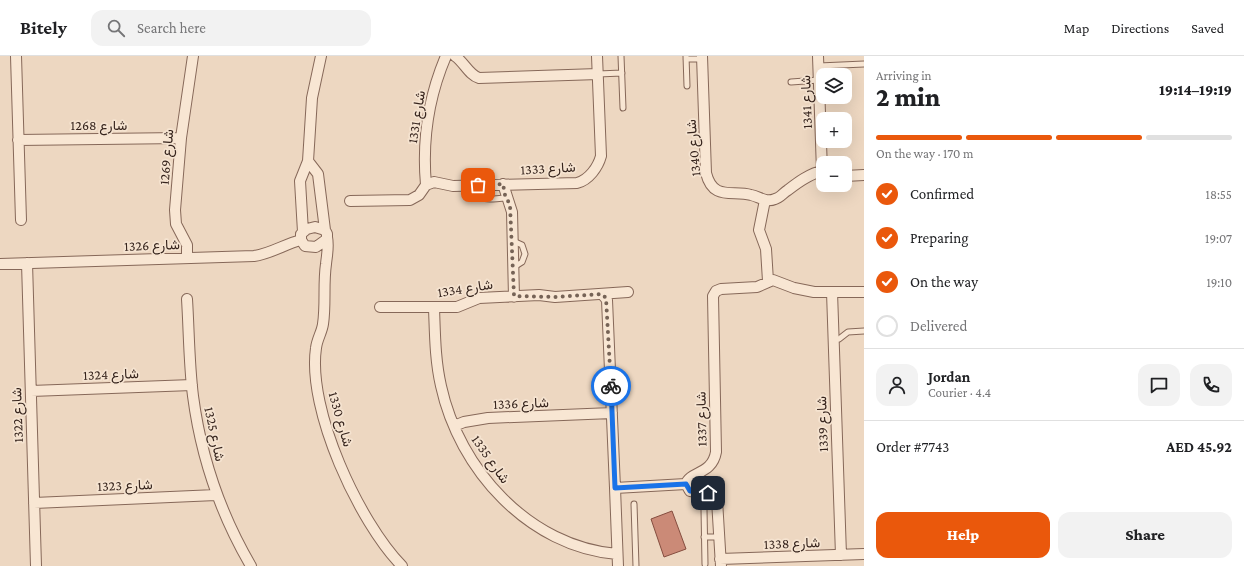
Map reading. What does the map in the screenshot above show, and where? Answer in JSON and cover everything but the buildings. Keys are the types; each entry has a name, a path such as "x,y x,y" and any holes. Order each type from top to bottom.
{"street":[{"path":"16,56 21,220"},
{"name":"شارع 1269","path":"187,258 187,245 178,228 175,215 181,138 193,56"},
{"path":"302,236 315,227 326,233 323,244 314,247 305,246 302,236 300,181 308,161 312,98 321,56"},
{"name":"شارع 1331","path":"426,185 424,154 426,126 436,84 446,56"},
{"path":"462,58 473,75 478,78 598,74 597,56"},
{"name":"شارع 1340","path":"702,58 707,177 711,185 722,192 749,194 765,200"},
{"name":"شارع 1333","path":"426,185 437,182 451,186 580,182 592,172 601,156 598,74"},
{"name":"شارع 1341","path":"820,104 822,156"},
{"name":"شارع 1268","path":"18,140 181,138"},
{"name":"شارع 1330","path":"308,161 318,174 329,253 326,263 323,325 317,341 315,354 321,405 338,458 362,510 381,542 402,566"},
{"path":"768,281 766,249 759,230 765,200 777,199 802,180 816,175"},
{"path":"852,176 864,175"},
{"name":"شارع 1333","path":"503,184 506,198 512,212 514,296"},
{"path":"350,201 410,200 419,195 426,185"},
{"name":"شارع 1326","path":"0,264 258,256 302,236"},
{"path":"314,247 320,252 326,263"},
{"name":"شارع 1322","path":"27,263 36,566"},
{"name":"شارع 1337","path":"686,484 688,479 709,467 715,456 713,296 716,291 721,289 757,287 768,281 776,281 807,291 864,292"},
{"name":"شارع 1334","path":"380,307 434,308 460,306 479,298 514,296 555,297 628,292"},
{"name":"شارع 1339","path":"832,292 841,555"},
{"path":"602,294 607,300 618,566"},
{"name":"شارع 1325","path":"187,299 192,385 204,452 216,495 235,539 251,566"},
{"name":"شارع 1335","path":"434,308 438,371 444,401 454,426 478,469 496,492 539,528 573,545 592,551 617,554"},
{"name":"شارع 1324","path":"30,391 192,385"},
{"name":"شارع 1336","path":"454,426 472,420 488,418 612,413"},
{"path":"615,488 686,484 690,491 708,493 716,498 719,506 720,563"},
{"name":"شارع 1323","path":"34,503 216,495"},
{"name":"شارع 1338","path":"720,563 864,554"}],"lane":[{"path":"621,56 623,108"},
{"path":"687,86 686,58 702,58"},
{"path":"818,61 864,64"},
{"path":"598,74 622,73"},
{"path":"791,82 816,80"},
{"path":"466,186 479,198 506,198"},
{"path":"834,340 839,339 848,332 864,331"},
{"path":"634,504 636,566"},
{"path":"704,509 705,564"},
{"path":"704,537 720,537"}],"way so far":[{"path":"478,185 503,184 504,192 510,205 512,212 514,296 539,295 555,297 602,294 605,296 607,300 611,386"}],"route":[{"path":"611,386 615,488 686,484 688,489 692,492 708,493"}]}
